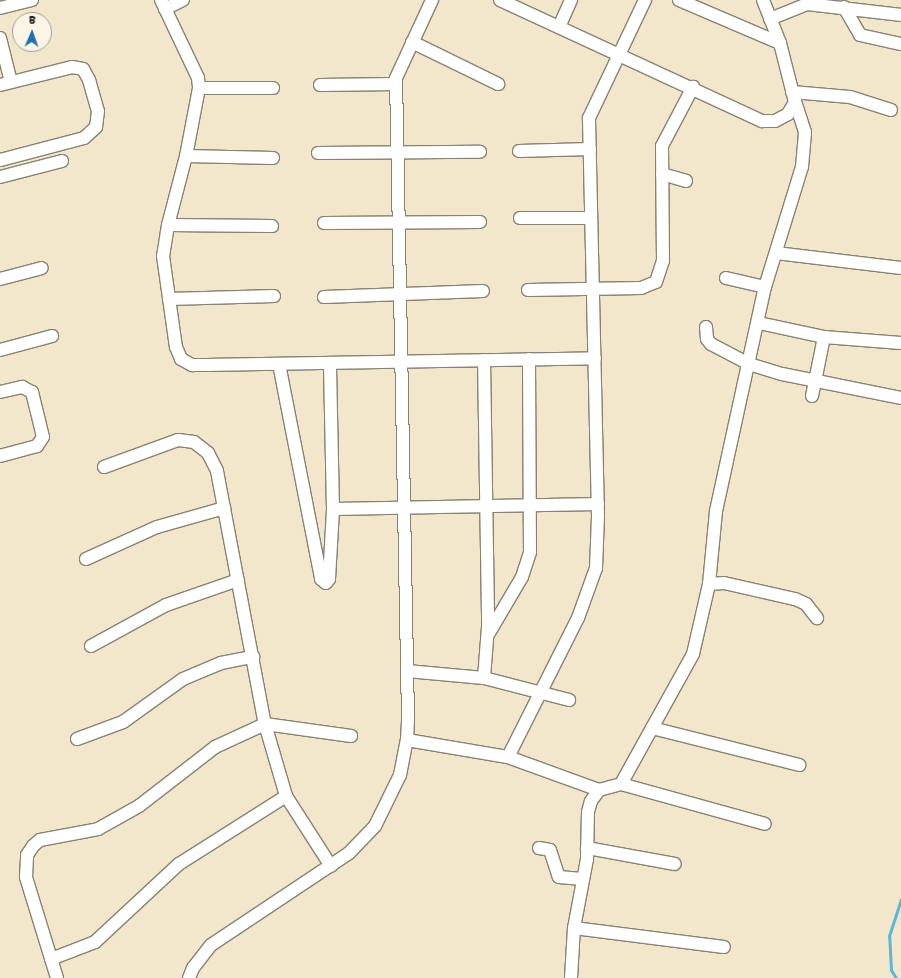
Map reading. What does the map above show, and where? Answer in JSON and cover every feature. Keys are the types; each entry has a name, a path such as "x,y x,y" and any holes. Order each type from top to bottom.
{"street":[{"path":"0,8 32,0"},
{"path":"183,0 163,4 198,78 200,88 186,156 168,225 163,256 176,346 181,358 192,365 595,358"},
{"path":"189,978 193,968 211,945 349,853 375,826 400,775 408,740 396,78 432,0"},
{"path":"500,0 762,121 775,121 788,114 794,97"},
{"path":"558,27 571,0"},
{"path":"508,757 578,618 596,568 598,504 589,118 618,54 645,0"},
{"path":"679,0 780,43"},
{"path":"621,784 694,654 709,584 716,511 759,323 765,287 802,167 805,132 780,43 763,0"},
{"path":"770,19 807,4 844,7 901,15"},
{"path":"844,7 860,35 901,44"},
{"path":"0,38 6,84 72,67 82,69 89,80 98,111 96,127 84,138 0,160"},
{"path":"412,42 498,84"},
{"path":"320,85 396,84"},
{"path":"200,88 273,88"},
{"path":"528,290 641,288 656,282 663,261 662,146 693,88"},
{"path":"794,97 850,97 891,110"},
{"path":"519,151 590,149"},
{"path":"318,153 480,152"},
{"path":"186,156 273,158"},
{"path":"0,177 62,161"},
{"path":"662,174 686,181"},
{"path":"520,218 591,218"},
{"path":"324,223 480,222"},
{"path":"168,225 272,226"},
{"path":"776,253 901,268"},
{"path":"0,279 42,268"},
{"path":"726,278 765,287"},
{"path":"324,296 400,295 483,291"},
{"path":"169,299 274,296"},
{"path":"759,323 824,337 901,343"},
{"path":"706,327 707,340 711,344 749,364 901,398"},
{"path":"0,350 52,336"},
{"path":"812,396 824,337"},
{"path":"488,634 527,566 530,552 529,359"},
{"path":"484,360 488,634 484,678"},
{"path":"280,364 321,579 326,583 329,579 333,509 330,363"},
{"path":"0,392 22,387 32,392 43,437 37,446 0,456"},
{"path":"104,467 178,440 194,442 208,452 217,471 265,724 286,796 331,866"},
{"path":"333,509 598,504"},
{"path":"86,559 157,526 224,508"},
{"path":"91,646 166,605 238,580"},
{"path":"709,584 724,583 795,598 806,604 817,618"},
{"path":"76,739 123,722 183,679 221,663 253,657"},
{"path":"407,671 484,678 569,700"},
{"path":"57,978 26,877 27,855 33,846 40,840 98,829 139,806 215,747 265,724 351,736"},
{"path":"652,728 799,765"},
{"path":"408,740 508,757 599,790 621,784 765,824"},
{"path":"572,978 574,928 587,848 588,812 591,800 599,790"},
{"path":"51,959 95,942 179,864 286,796"},
{"path":"539,848 550,850 559,877 582,879"},
{"path":"587,848 675,864"},
{"path":"574,928 724,947"}],"waterway":[{"path":"896,978 891,970 889,936 901,900"}]}
